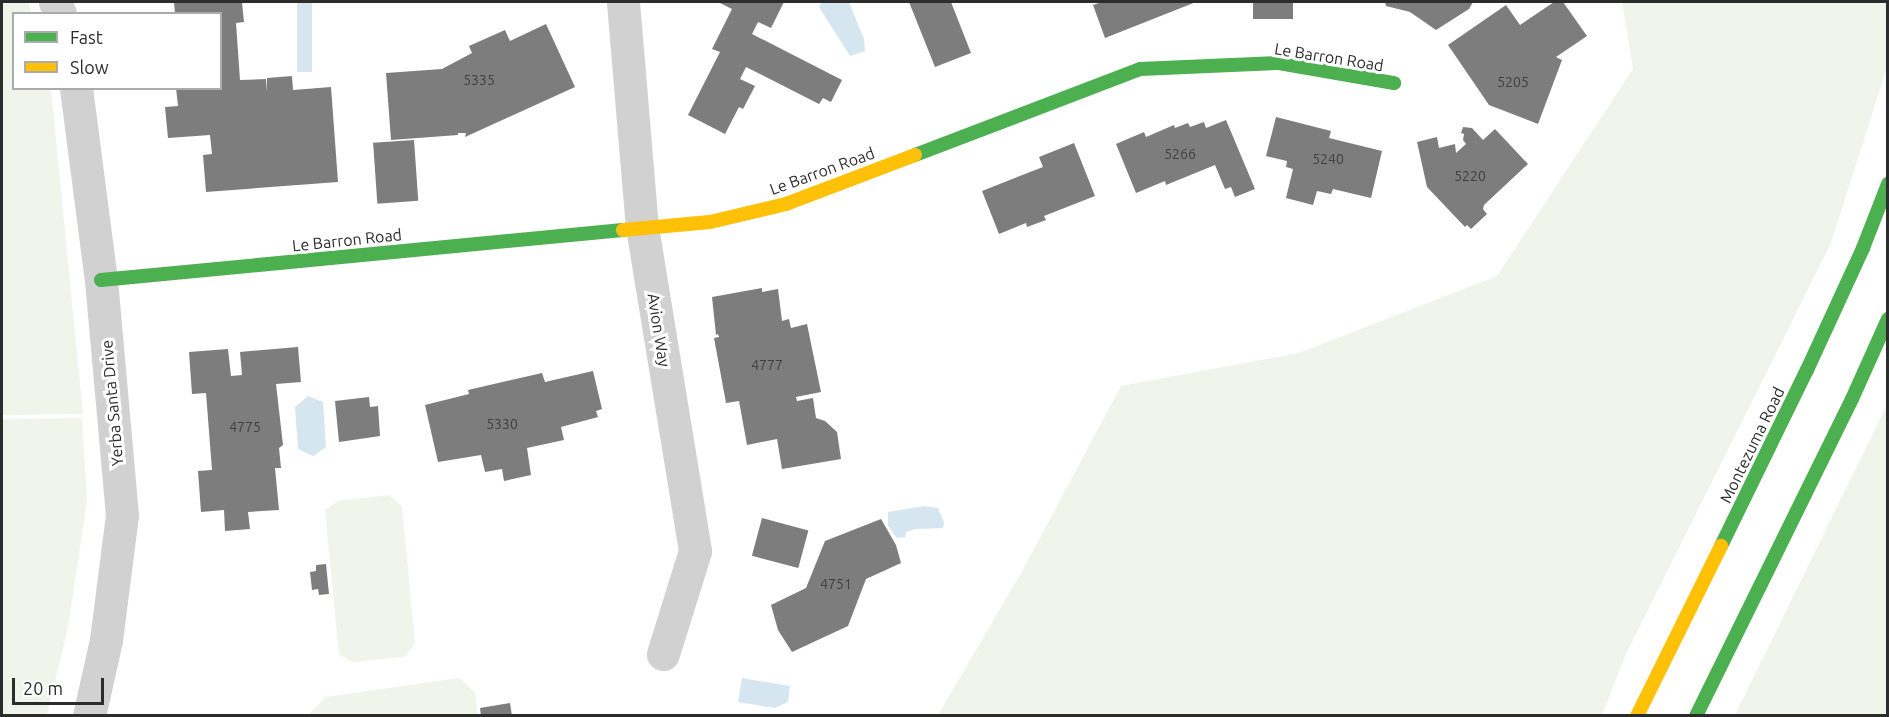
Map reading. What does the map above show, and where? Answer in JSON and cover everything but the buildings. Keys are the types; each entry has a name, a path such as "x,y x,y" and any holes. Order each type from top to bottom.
{"street":[{"name":"Avion Way","path":"623,2 642,227 695,551 663,654"},
{"name":"Le Barron Road","path":"101,280 710,222 786,204 1140,69 1279,63 1394,83"},
{"name":"Yerba Santa Drive","path":"76,90 101,280 123,515 105,640 89,716"},
{"name":"Montezuma Road","path":"1637,716 1808,370 1863,248 1887,184"},
{"path":"1696,716 1852,399 1887,319"}],"shaded area":[{"path":"2,2 28,2 32,12 12,12 12,90 51,90 83,414 2,415"},
{"path":"821,2 849,2 864,39 865,51 850,56 819,7"},
{"path":"1622,2 1887,2 1888,64 1831,243 1626,654 1602,715 938,715 1025,566 1121,386 1299,353 1497,276 1633,69"},
{"path":"297,3 312,3 312,72 297,72"},
{"path":"308,396 323,402 326,447 313,456 298,449 295,407"},
{"path":"1887,405 1887,715 1735,715"},
{"path":"82,418 87,501 68,627 47,715 2,715 2,419"},
{"path":"389,495 402,506 415,644 404,657 352,662 339,654 325,510 338,501"},
{"path":"924,506 938,508 944,522 943,528 916,529 906,532 905,537 897,538 888,526 888,512"},
{"path":"459,678 475,692 478,715 310,715 326,697"},
{"path":"742,678 790,686 788,702 775,708 738,702"}],"traffic: fast":[{"path":"915,155 1140,69 1279,63 1394,83"},
{"path":"1721,546 1807,370 1863,248 1888,184"},
{"path":"101,280 623,230"},
{"path":"1696,716 1852,399 1888,319"}],"traffic: slow":[{"path":"623,230 710,222 786,204 915,155"},
{"path":"1637,716 1721,546"}]}
